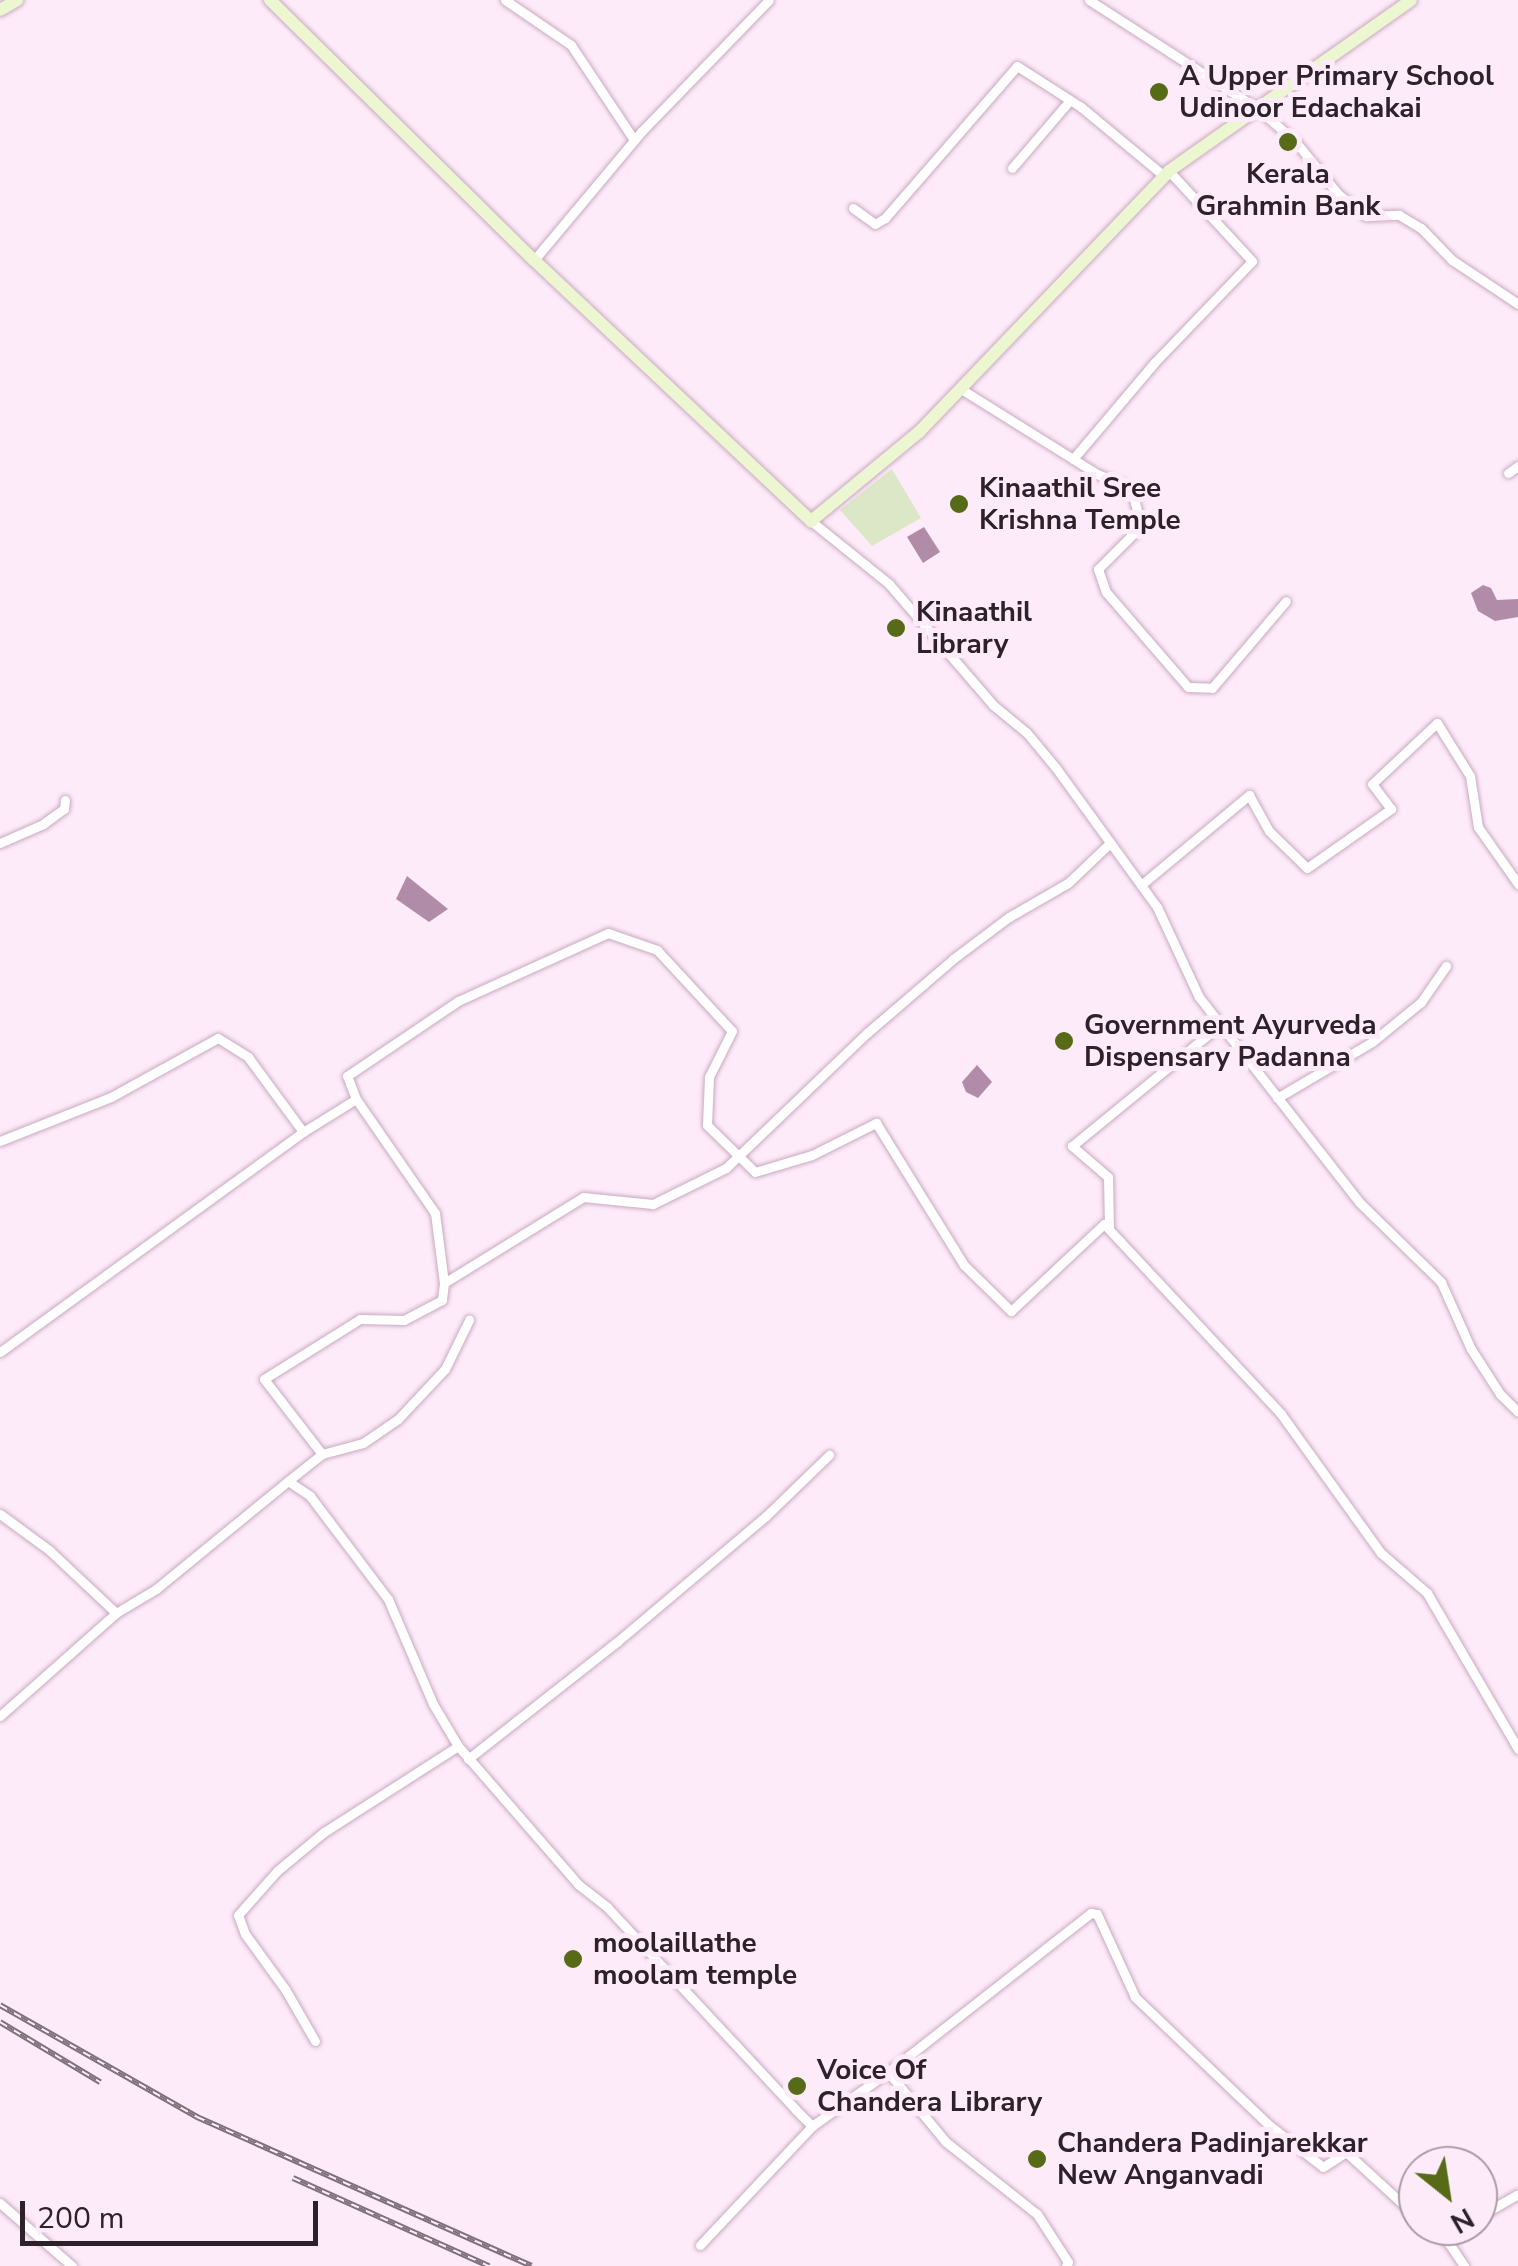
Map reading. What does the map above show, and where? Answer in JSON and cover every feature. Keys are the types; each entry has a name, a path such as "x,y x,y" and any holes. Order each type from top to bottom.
{"main road":[{"path":"0,10 17,0"},
{"path":"270,0 534,260 811,521 920,432 1166,173 1410,0"}],"street":[{"path":"505,0 571,45 634,140"},
{"path":"534,260 634,140 768,0"},
{"path":"1089,0 1258,109 1295,141 1338,194 1366,216 1399,214 1421,228 1452,260 1518,304"},
{"path":"852,208 875,224 885,218 1017,66 1070,100 1166,173 1252,261 1154,363 1073,459"},
{"path":"1012,168 1070,100"},
{"path":"961,388 1073,459 1131,488 1141,526 1098,569 1106,592 1188,687 1212,688 1286,601"},
{"path":"1508,473 1518,466"},
{"path":"811,521 889,584 993,705 1027,733 1157,907 1188,978 1221,1024 1359,1202 1440,1282 1471,1349 1500,1394 1518,1412"},
{"path":"1141,885 1249,795 1269,831 1307,868 1390,810 1372,784 1438,723 1470,776 1478,827 1518,884"},
{"path":"0,843 43,824 64,809 64,800"},
{"path":"444,1284 583,1197 654,1204 726,1168 867,1033 953,959 1009,917 1068,883 1110,843"},
{"path":"322,1454 264,1380 360,1320 404,1320 442,1300 444,1284 435,1213 356,1099 347,1076 458,1001 608,933 658,950 732,1031 709,1077 707,1126 755,1172 812,1155 876,1123 964,1264 1011,1312 1104,1224 1281,1414 1381,1554 1426,1593 1518,1748"},
{"path":"1277,1098 1372,1042 1421,1002 1446,966"},
{"path":"1108,1229 1108,1177 1072,1146 1221,1024"},
{"path":"0,1141 111,1097 218,1038 248,1057 303,1132"},
{"path":"0,1352 303,1132 356,1099"},
{"path":"0,1716 116,1612 156,1589 322,1454 363,1443 398,1419 445,1369 468,1320"},
{"path":"468,1759 618,1642 766,1516 828,1455"},
{"path":"288,1481 310,1496 388,1600 433,1704 468,1759 579,1886 607,1907 812,2126"},
{"path":"0,1514 49,1550 116,1612"},
{"path":"314,2041 285,1989 244,1934 238,1915 277,1872 324,1832 458,1746"},
{"path":"700,2245 812,2126 888,2072 1091,1913 1097,1914 1136,1996 1212,2065 1269,2125 1323,2168 1346,2152 1398,2202"},
{"path":"888,2072 946,2142 1037,2214 1068,2262 1066,2266"},
{"path":"0,2204 72,2266"}],"green space":[{"path":"892,469 921,518 872,546 840,510"}],"shaded area":[{"path":"924,527 940,552 923,563 907,537"},
{"path":"1483,585 1491,588 1497,600 1518,599 1518,617 1495,621 1478,611 1471,593"},
{"path":"407,876 448,909 429,922 396,899"},
{"path":"977,1065 992,1082 978,1098 966,1092 962,1082"}],"railway":[{"path":"0,2005 197,2117 531,2266"},
{"path":"0,2022 100,2082"},
{"path":"293,2178 489,2266"}],"place":[{"name":"A Upper Primary School Udinoor Edachakai","path":"1159,92"},
{"name":"Kerala Grahmin Bank","path":"1288,142"},
{"name":"Kinaathil Sree Krishna Temple","path":"959,504"},
{"name":"Kinaathil Library","path":"896,628"},
{"name":"Government Ayurveda Dispensary Padanna","path":"1064,1041"},
{"name":"moolaillathe moolam temple","path":"573,1959"},
{"name":"Voice Of Chandera Library","path":"797,2086"},
{"name":"Chandera Padinjarekkar New Anganvadi","path":"1037,2159"}]}
